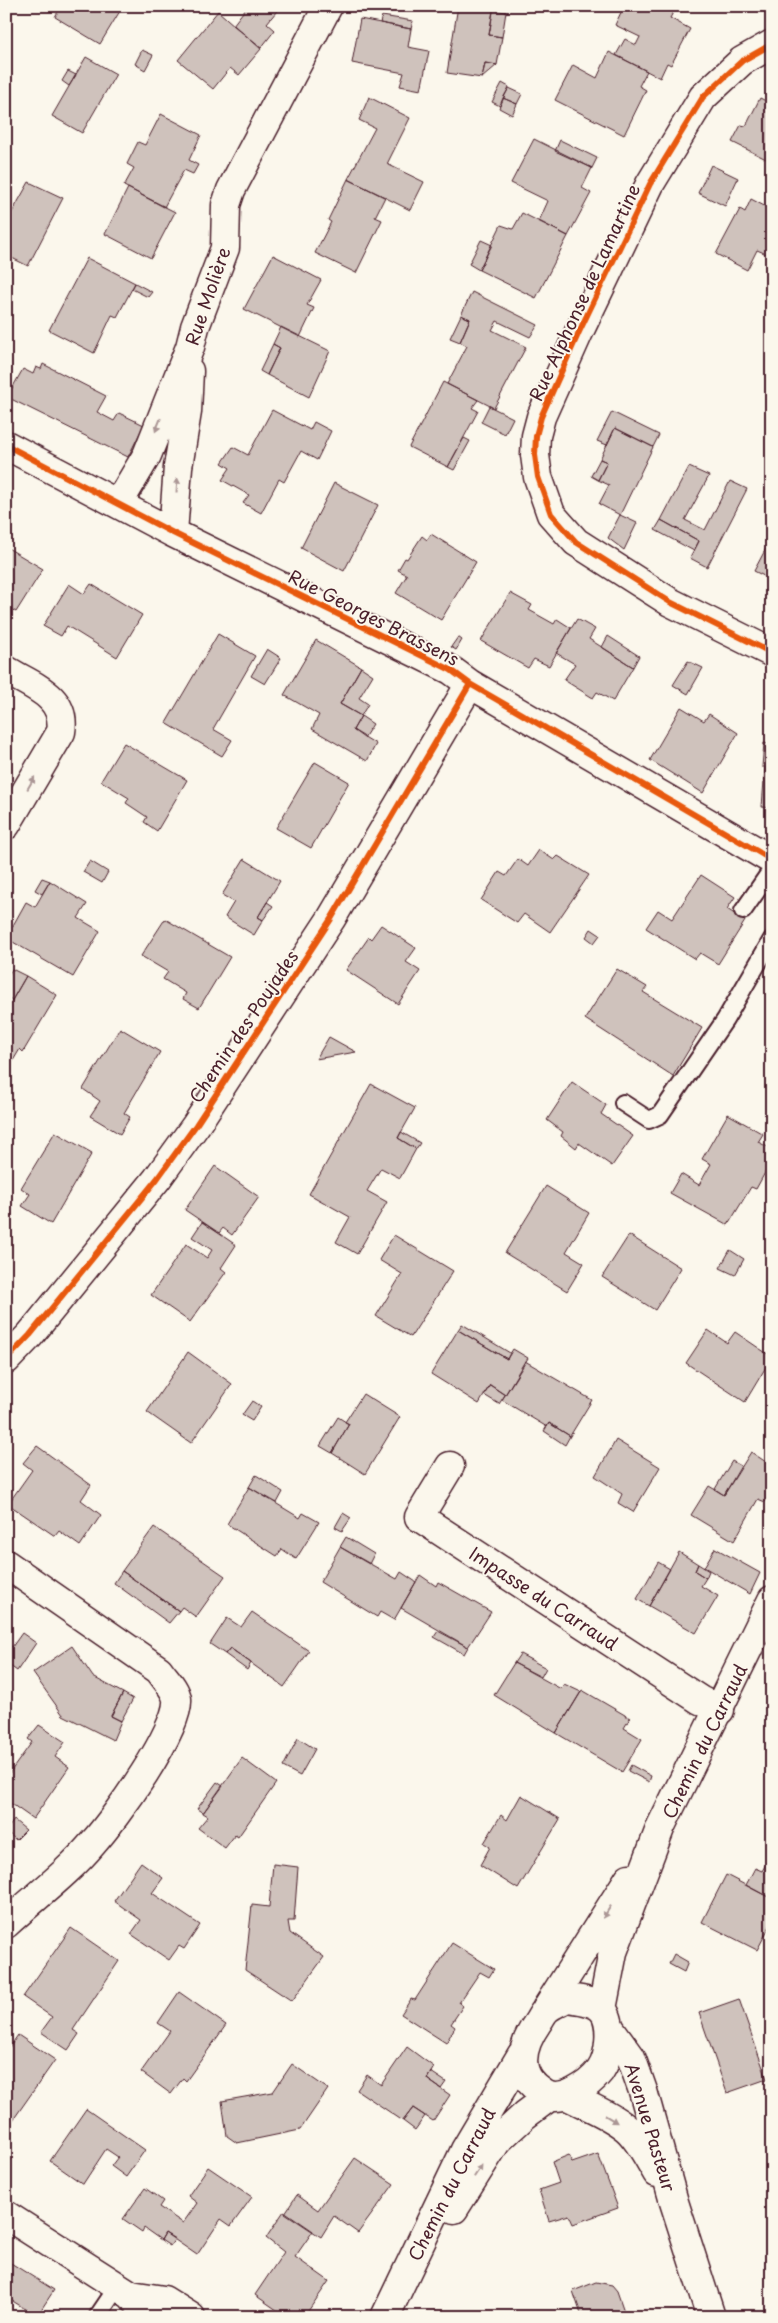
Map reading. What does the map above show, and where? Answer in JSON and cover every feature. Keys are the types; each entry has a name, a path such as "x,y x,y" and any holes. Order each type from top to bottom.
{"street":[{"name":"Rue Molière","path":"118,504 147,455 178,381 195,327 225,248 226,205 231,190 328,6"},
{"name":"Rue Alphonse de Lamartine","path":"772,44 742,61 703,97 650,184 579,332 542,417 536,436 535,455 538,477 551,514 576,542 670,602 772,653"},
{"path":"174,533 178,467 187,412 190,347"},
{"name":"Rue Georges Brassens","path":"6,446 174,533 451,670 470,684 772,860"},
{"path":"6,670 50,697 60,709 63,720 61,732 6,825"},
{"name":"Chemin des Poujades","path":"6,1360 30,1335 157,1179 196,1125 331,919 470,684"},
{"name":"Impasse du Carraud","path":"450,1466 419,1517 692,1694 720,1710"},
{"path":"6,1564 159,1670 171,1686 177,1699 175,1714 169,1730 116,1815 93,1844 6,1924"},
{"name":"Chemin du Carraud","path":"386,2317 497,2141 525,2115 600,2070 608,2049 606,2019 613,1952 662,1826 772,1600"},
{"name":"Chemin du Carraud","path":"386,2317 466,2150 522,2054 531,2032 662,1826"},
{"name":"Chemin du Carraud","path":"546,2010 566,1998 583,2000 606,2019"},
{"name":"Avenue Pasteur","path":"606,2019 631,2058 643,2090 674,2202 711,2317"},
{"path":"522,2054 525,2073 534,2088 559,2096"},
{"name":"Avenue Pasteur","path":"559,2096 612,2118 627,2128 640,2145 674,2202"},
{"path":"6,2215 124,2290 149,2317"},
{"path":"124,2290 164,2300 191,2317"}],"lane":[{"path":"743,911 772,869"},
{"path":"624,1103 649,1120 660,1115 725,1020 772,939"},
{"path":"97,2317 124,2290"}],"building":[{"path":"61,6 123,6 100,44 55,17"},
{"path":"244,6 281,6 267,23 275,30 261,48 233,25 246,8"},
{"path":"458,6 494,6 489,35 502,37 497,65 485,63 482,78 447,73"},
{"path":"624,6 669,6 675,9 670,18 690,29 671,65 667,63 660,78 616,55 625,39 636,45 640,37 615,25"},
{"path":"493,10 506,12 502,37 489,35"},
{"path":"218,11 261,49 239,75 230,68 213,89 178,60"},
{"path":"382,16 413,21 411,29 380,23"},
{"path":"360,19 411,29 408,47 429,51 421,90 400,86 404,73 352,63"},
{"path":"142,50 153,55 145,70 135,64"},
{"path":"609,52 647,71 639,86 646,90 624,135 555,100 573,65 597,78"},
{"path":"86,57 116,74 82,133 52,116"},
{"path":"485,63 497,65 482,78"},
{"path":"68,71 76,75 69,86 62,81"},
{"path":"502,83 509,87 500,106 492,102"},
{"path":"509,88 522,94 517,104 503,98"},
{"path":"369,97 410,118 387,164 424,182 410,210 348,179 375,128 359,120"},
{"path":"503,98 517,104 512,115 499,108"},
{"path":"760,98 772,104 772,162 732,142 741,125 746,126"},
{"path":"161,114 201,135 189,160 198,165 193,174 184,170 164,207 124,186 134,168 127,164 138,142 145,145"},
{"path":"534,139 592,168 582,188 591,193 568,236 539,221 548,201 511,183"},
{"path":"560,140 597,158 592,168 555,151"},
{"path":"711,165 738,178 725,206 698,193"},
{"path":"348,179 385,197 375,217 382,220 356,273 315,253 331,222 328,220"},
{"path":"29,182 63,198 28,266 6,255 6,223"},
{"path":"128,188 175,212 151,258 105,234"},
{"path":"751,199 772,210 772,249 769,255 757,250 747,270 716,254 740,209 745,212"},
{"path":"522,213 568,236 536,298 479,270 501,225 513,229"},
{"path":"481,240 492,245 479,270 469,264"},
{"path":"273,255 321,280 307,305 314,308 300,337 244,309"},
{"path":"87,258 135,283 117,317 112,315 94,353 49,330"},
{"path":"135,283 152,292 148,297 132,289"},
{"path":"472,292 538,325 530,337 497,321 492,330 526,347 494,408 447,384 467,346 460,342 470,319 461,315"},
{"path":"461,315 470,319 460,342 450,338"},
{"path":"281,327 330,351 309,397 267,375 280,348 273,344"},
{"path":"273,344 280,348 267,375 260,371"},
{"path":"43,364 106,396 97,412 114,421 119,413 144,425 128,457 7,397 23,369 33,374 36,367 41,369"},
{"path":"443,382 478,400 472,408 478,411 448,467 409,447"},
{"path":"489,406 513,418 505,434 481,422"},
{"path":"272,410 310,430 314,422 331,431 317,460 301,451 284,482 279,479 261,513 243,503 249,495 222,480 230,468 222,463 233,447 248,455"},
{"path":"612,412 659,435 653,447 615,428 607,445 597,441"},
{"path":"615,428 653,447 620,515 599,504 609,485 598,480 607,462 600,459"},
{"path":"464,438 470,441 454,470 448,467"},
{"path":"600,459 607,462 598,480 591,476"},
{"path":"689,467 709,476 685,520 705,530 730,481 747,489 707,567 690,558 699,541 661,520"},
{"path":"334,483 378,505 344,571 301,548"},
{"path":"620,515 637,523 624,550 608,538"},
{"path":"661,520 699,541 694,551 655,530"},
{"path":"431,534 476,562 441,620 396,593 407,575 398,570 405,558 407,559 422,536 427,540"},
{"path":"772,537 772,580 754,571"},
{"path":"6,547 43,569 16,612 6,606"},
{"path":"69,584 84,594 91,584 142,615 117,657 67,626 61,636 43,626"},
{"path":"510,593 532,605 529,610 554,624 557,619 571,628 549,666 534,659 528,668 481,641"},
{"path":"577,619 595,629 589,639 633,667 613,701 597,692 593,698 564,680 575,664 556,653"},
{"path":"218,634 255,656 213,729 232,740 222,756 166,723"},
{"path":"608,636 639,656 633,667 602,647"},
{"path":"458,637 462,640 456,650 451,647"},
{"path":"316,640 361,667 340,704 361,716 353,730 376,744 367,761 312,729 319,715 284,695"},
{"path":"267,649 281,658 265,684 251,676"},
{"path":"688,661 703,668 688,694 673,685"},
{"path":"361,667 373,675 359,698 368,704 361,716 340,704"},
{"path":"681,707 704,721 709,714 738,733 703,793 650,760"},
{"path":"361,716 373,724 364,738 353,730"},
{"path":"124,743 187,780 157,831 144,822 147,817 126,803 129,798 101,781"},
{"path":"764,743 772,744 772,808 762,807 765,767 762,767"},
{"path":"315,762 349,782 311,848 276,828"},
{"path":"539,850 554,860 558,856 589,875 550,932 524,914 517,923 481,900 499,872 506,876 518,859 528,866"},
{"path":"244,859 280,881 258,917 263,920 254,935 225,917 234,902 222,895"},
{"path":"90,861 108,872 102,883 83,872"},
{"path":"701,875 735,897 727,909 745,921 718,964 700,953 695,959 646,928 658,910 672,919"},
{"path":"42,878 50,881 42,894 35,890"},
{"path":"50,881 87,904 78,918 100,931 73,977 6,938 26,902 35,907"},
{"path":"267,902 273,906 263,920 258,917"},
{"path":"165,919 230,957 199,1008 183,999 186,993 163,979 168,972 141,956"},
{"path":"381,925 416,948 406,962 420,971 398,1004 346,970 369,937 371,939"},
{"path":"591,929 600,935 594,943 586,937"},
{"path":"12,969 26,976 12,1000 6,996 6,979"},
{"path":"617,969 647,987 643,992 702,1028 673,1076 585,1019"},
{"path":"26,976 57,995 23,1052 20,1049 8,1069 6,1068 6,1011"},
{"path":"120,1028 160,1052 124,1113 130,1117 120,1134 90,1116 100,1101 83,1089"},
{"path":"329,1037 356,1052 316,1059"},
{"path":"572,1082 606,1105 601,1114 633,1136 612,1166 579,1143 576,1148 561,1136 563,1132 547,1120"},
{"path":"371,1084 415,1108 398,1138 416,1149 400,1178 381,1168 367,1191 387,1202 357,1254 336,1242 350,1217 309,1194"},
{"path":"728,1114 763,1134 758,1142 772,1149 772,1160 756,1189 751,1187 728,1225 670,1193 681,1174 699,1185 711,1164 702,1159"},
{"path":"55,1132 92,1153 51,1224 22,1206 30,1194 21,1188"},
{"path":"401,1132 420,1143 416,1149 398,1138"},
{"path":"215,1166 259,1197 232,1235 223,1228 219,1233 185,1210"},
{"path":"546,1186 589,1213 566,1252 584,1263 567,1291 505,1253"},
{"path":"202,1222 236,1245 221,1268 226,1272 190,1322 151,1295 186,1244 207,1258 212,1250 192,1237"},
{"path":"394,1235 453,1271 411,1337 376,1316 402,1274 379,1260"},
{"path":"629,1235 681,1268 655,1310 602,1277"},
{"path":"730,1250 744,1259 735,1275 720,1268"},
{"path":"462,1324 510,1353 507,1359 458,1330"},
{"path":"458,1330 507,1359 513,1349 528,1358 505,1395 490,1385 479,1404 431,1374"},
{"path":"708,1330 727,1343 735,1332 772,1357 745,1402 686,1363"},
{"path":"188,1352 232,1384 191,1443 147,1412"},
{"path":"525,1361 592,1400 570,1436 549,1423 547,1427 502,1400"},
{"path":"490,1385 505,1395 499,1404 484,1395"},
{"path":"363,1394 400,1417 365,1474 332,1453 349,1424 345,1422"},
{"path":"252,1401 261,1407 252,1421 242,1415"},
{"path":"338,1417 349,1424 332,1453 320,1446"},
{"path":"549,1423 570,1436 565,1445 544,1431"},
{"path":"616,1440 660,1467 633,1512 618,1503 622,1494 595,1476"},
{"path":"37,1446 91,1485 81,1500 101,1515 80,1546 59,1531 55,1536 8,1504 32,1470 23,1463"},
{"path":"751,1452 772,1466 772,1492 765,1502 758,1499 734,1541 691,1515 709,1486 724,1495"},
{"path":"732,1461 741,1466 724,1495 715,1489"},
{"path":"256,1475 283,1492 277,1503 249,1487"},
{"path":"249,1487 300,1518 303,1513 319,1522 296,1559 282,1549 277,1556 227,1524"},
{"path":"343,1513 351,1518 342,1531 335,1527"},
{"path":"154,1527 225,1576 196,1617 182,1607 179,1611 122,1571"},
{"path":"346,1537 374,1554 369,1564 340,1547"},
{"path":"340,1547 397,1579 401,1572 416,1582 394,1620 380,1612 377,1617 320,1582"},
{"path":"715,1548 760,1573 750,1594 704,1567"},
{"path":"679,1552 698,1564 695,1571 706,1578 701,1586 718,1596 696,1633 649,1606"},
{"path":"658,1562 670,1569 649,1606 637,1599"},
{"path":"698,1564 709,1571 706,1578 695,1571"},
{"path":"122,1571 179,1611 169,1623 114,1583"},
{"path":"420,1575 436,1586 438,1582 491,1612 468,1647 401,1608"},
{"path":"252,1612 309,1651 284,1687 230,1648 225,1654 210,1644 227,1618 241,1627"},
{"path":"438,1631 468,1647 464,1654 434,1637"},
{"path":"22,1633 36,1643 17,1671 6,1663 6,1643 12,1647"},
{"path":"72,1646 93,1677 123,1693 111,1716 121,1721 113,1740 63,1715 33,1673"},
{"path":"230,1648 251,1663 247,1670 225,1654"},
{"path":"520,1654 546,1668 541,1677 514,1663"},
{"path":"514,1663 561,1689 564,1684 581,1692 556,1733 494,1695"},
{"path":"582,1690 630,1718 624,1728 642,1739 622,1772 556,1733"},
{"path":"123,1693 133,1699 121,1721 111,1716"},
{"path":"39,1725 65,1742 55,1757 69,1767 33,1819 6,1800 6,1778 32,1742 28,1739"},
{"path":"298,1738 315,1749 300,1776 283,1767"},
{"path":"242,1758 276,1783 238,1837 235,1835 225,1848 198,1828 208,1816 203,1813"},
{"path":"631,1765 651,1776 649,1782 628,1771"},
{"path":"217,1782 223,1786 203,1813 197,1809"},
{"path":"521,1795 560,1819 518,1889 480,1865 490,1847 484,1843 501,1815 507,1820"},
{"path":"14,1820 26,1830 16,1840 6,1831"},
{"path":"772,1854 772,1899 746,1885 755,1868 762,1871"},
{"path":"141,1862 163,1878 152,1893 200,1925 184,1949 179,1946 169,1960 131,1934 141,1920 114,1901"},
{"path":"273,1864 298,1867 294,1921 288,1921 290,1933 324,1957 292,2001 245,1970 252,1905 269,1907"},
{"path":"726,1875 772,1899 772,1922 757,1950 702,1922"},
{"path":"71,1928 119,1961 73,2030 79,2034 68,2050 41,2032 52,2017 23,1997"},
{"path":"452,1943 494,1969 489,1977 480,1972 459,2003 463,2006 451,2024 455,2027 446,2043 401,2014 411,1999 415,2000"},
{"path":"674,1954 688,1962 684,1972 669,1964"},
{"path":"179,1992 226,2025 186,2081 183,2078 171,2094 141,2072 170,2031 158,2023"},
{"path":"739,1999 767,2079 727,2093 699,2013"},
{"path":"18,2035 55,2060 6,2130 6,2052"},
{"path":"407,2047 434,2067 427,2079 450,2095 433,2121 413,2108 403,2121 357,2090 367,2075 381,2085"},
{"path":"292,2064 328,2089 300,2130 237,2143 227,2136 222,2101 273,2092"},
{"path":"431,2072 446,2082 441,2089 427,2079"},
{"path":"413,2108 425,2116 415,2130 403,2121"},
{"path":"86,2109 145,2150 126,2177 111,2166 118,2157 106,2149 83,2184 50,2161"},
{"path":"598,2154 618,2208 573,2224 569,2215 549,2221 539,2190 559,2183 552,2162 569,2155 572,2163"},
{"path":"355,2158 394,2184 358,2233 334,2216 321,2237 285,2213 297,2195 318,2210"},
{"path":"208,2167 252,2197 231,2226 221,2219 197,2255 165,2233 161,2240 144,2228 142,2232 123,2219 145,2188 163,2201 159,2207 183,2223 197,2203 188,2196"},
{"path":"284,2211 313,2231 295,2257 329,2281 304,2317 287,2317 255,2295 284,2252 266,2238"},
{"path":"165,2233 175,2239 170,2246 161,2240"},
{"path":"6,2260 54,2290 37,2316 6,2297"},
{"path":"596,2282 612,2285 617,2291 626,2317 582,2317 573,2291"}],"cycle path":[{"path":"772,44 742,61 703,97 650,184 579,332 541,417 536,436 535,455 538,477 551,514 576,542 670,602 772,653"},
{"path":"6,445 173,533 451,670 470,684 772,860"},
{"path":"6,1360 30,1335 157,1179 196,1125 331,919 470,684"}]}
